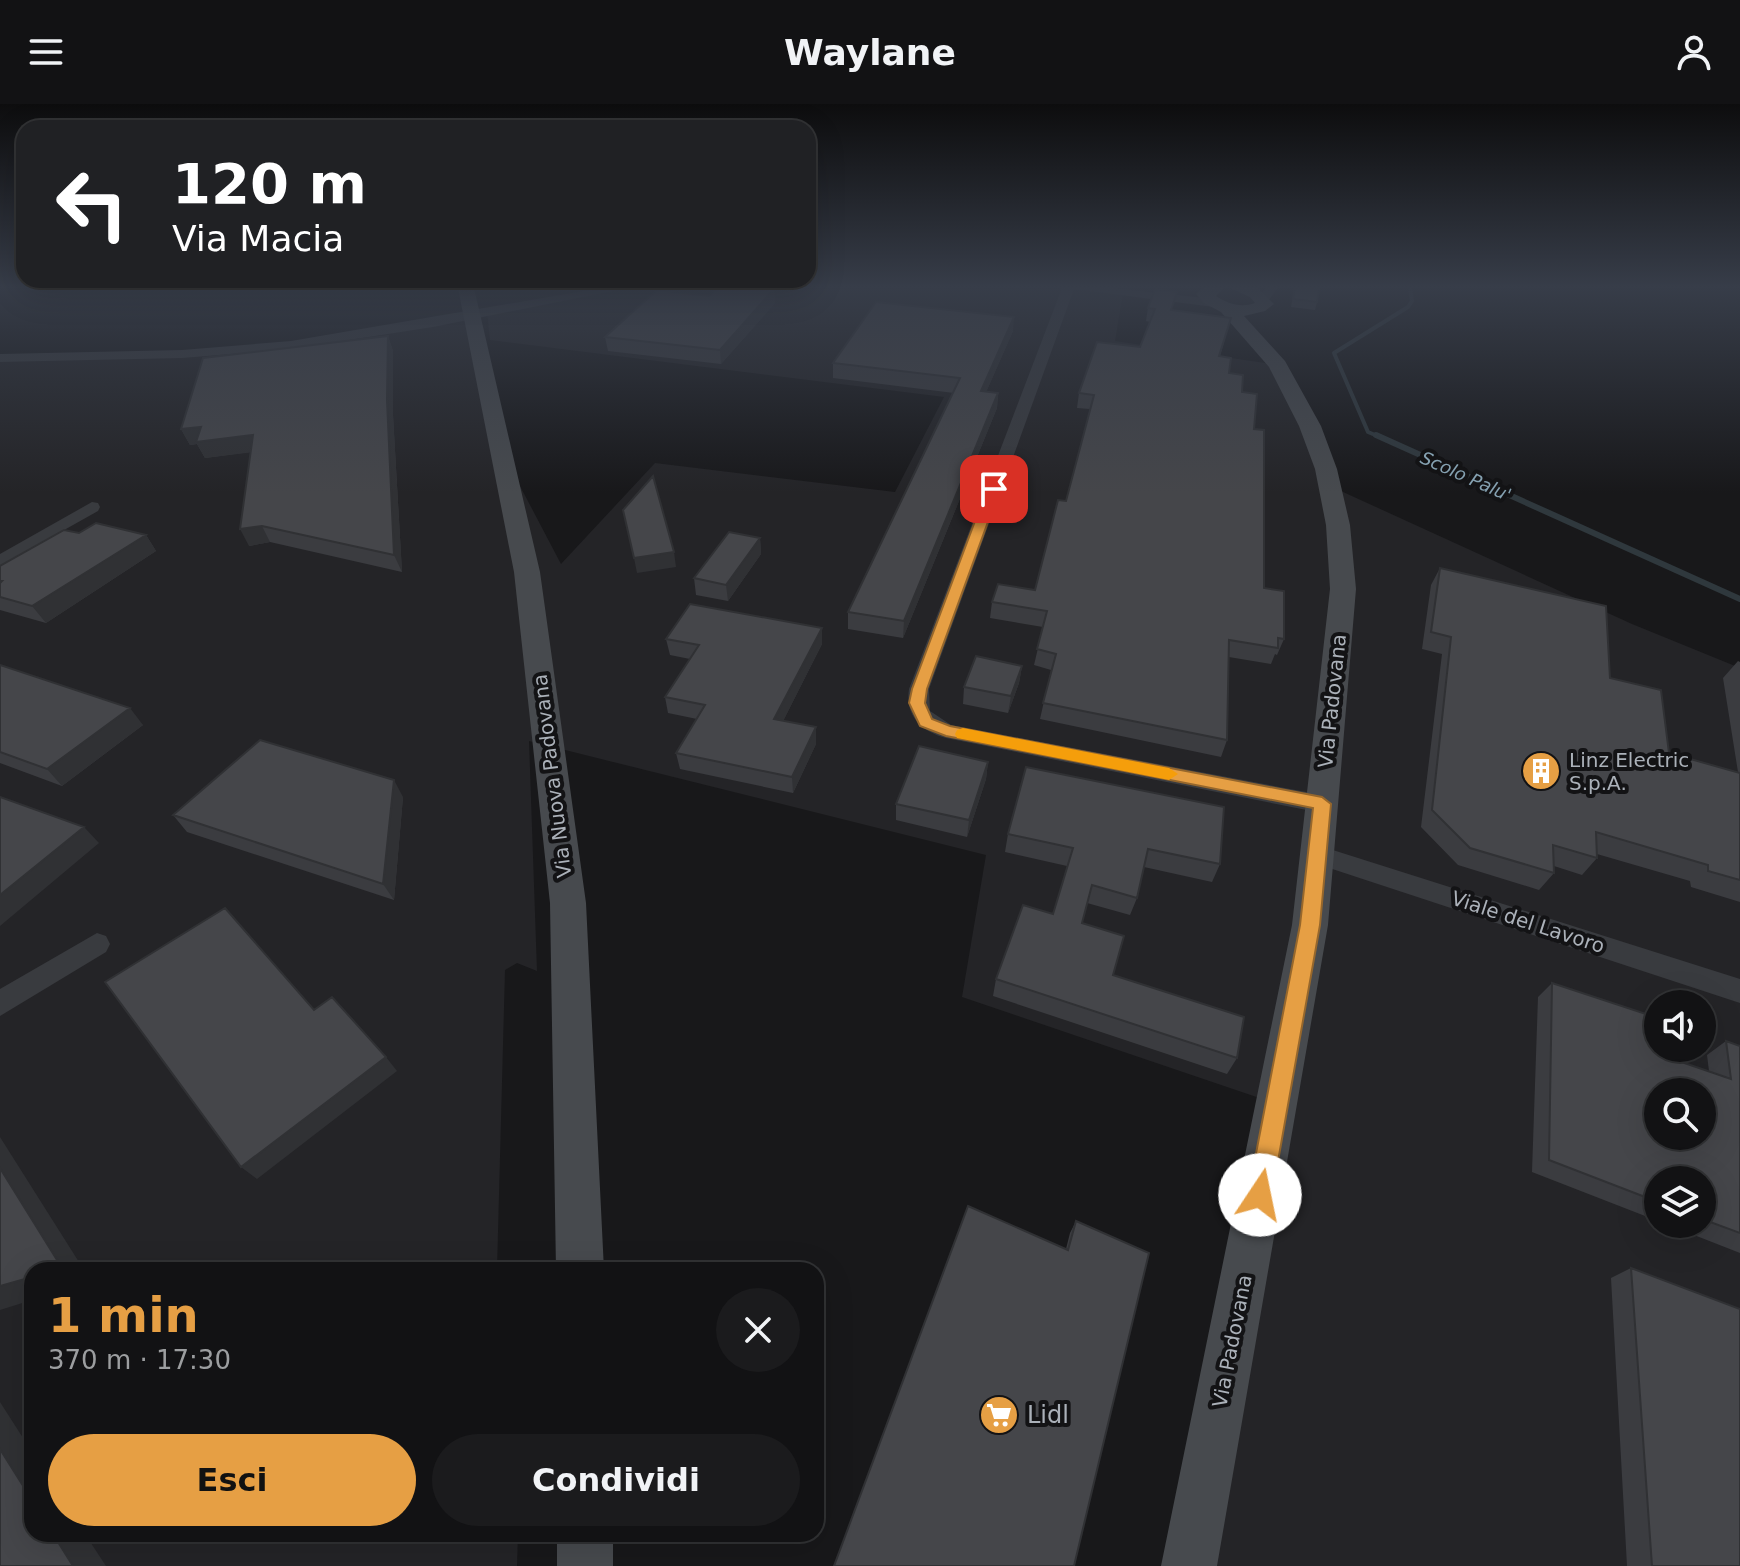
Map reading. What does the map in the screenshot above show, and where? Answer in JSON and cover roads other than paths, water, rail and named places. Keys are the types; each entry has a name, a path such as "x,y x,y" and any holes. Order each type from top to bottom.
{"street":[{"path":"0,358 111,356"},
{"name":"Via Nuova Padovana","path":"481,356 527,572 568,903 580,1262"},
{"path":"1043,356 919,689 919,713 926,722 946,731 1322,804"},
{"name":"Via Padovana","path":"1189,1566 1310,925 1343,589 1338,525 1326,469 1284,356"},
{"path":"0,561 92,507"},
{"name":"Viale del Lavoro","path":"1317,854 1740,991"},
{"path":"0,1004 97,944"},
{"path":"585,1542 585,1566"}],"waterway":[{"name":"Scolo Palu'","path":"1335,356 1368,432 1380,437"},
{"name":"Scolo Palu'","path":"1376,435 1740,599"}],"place":[{"name":"Linz Electric S.p.A.","path":"1541,771"},
{"name":"Lidl","path":"999,1415"}]}
